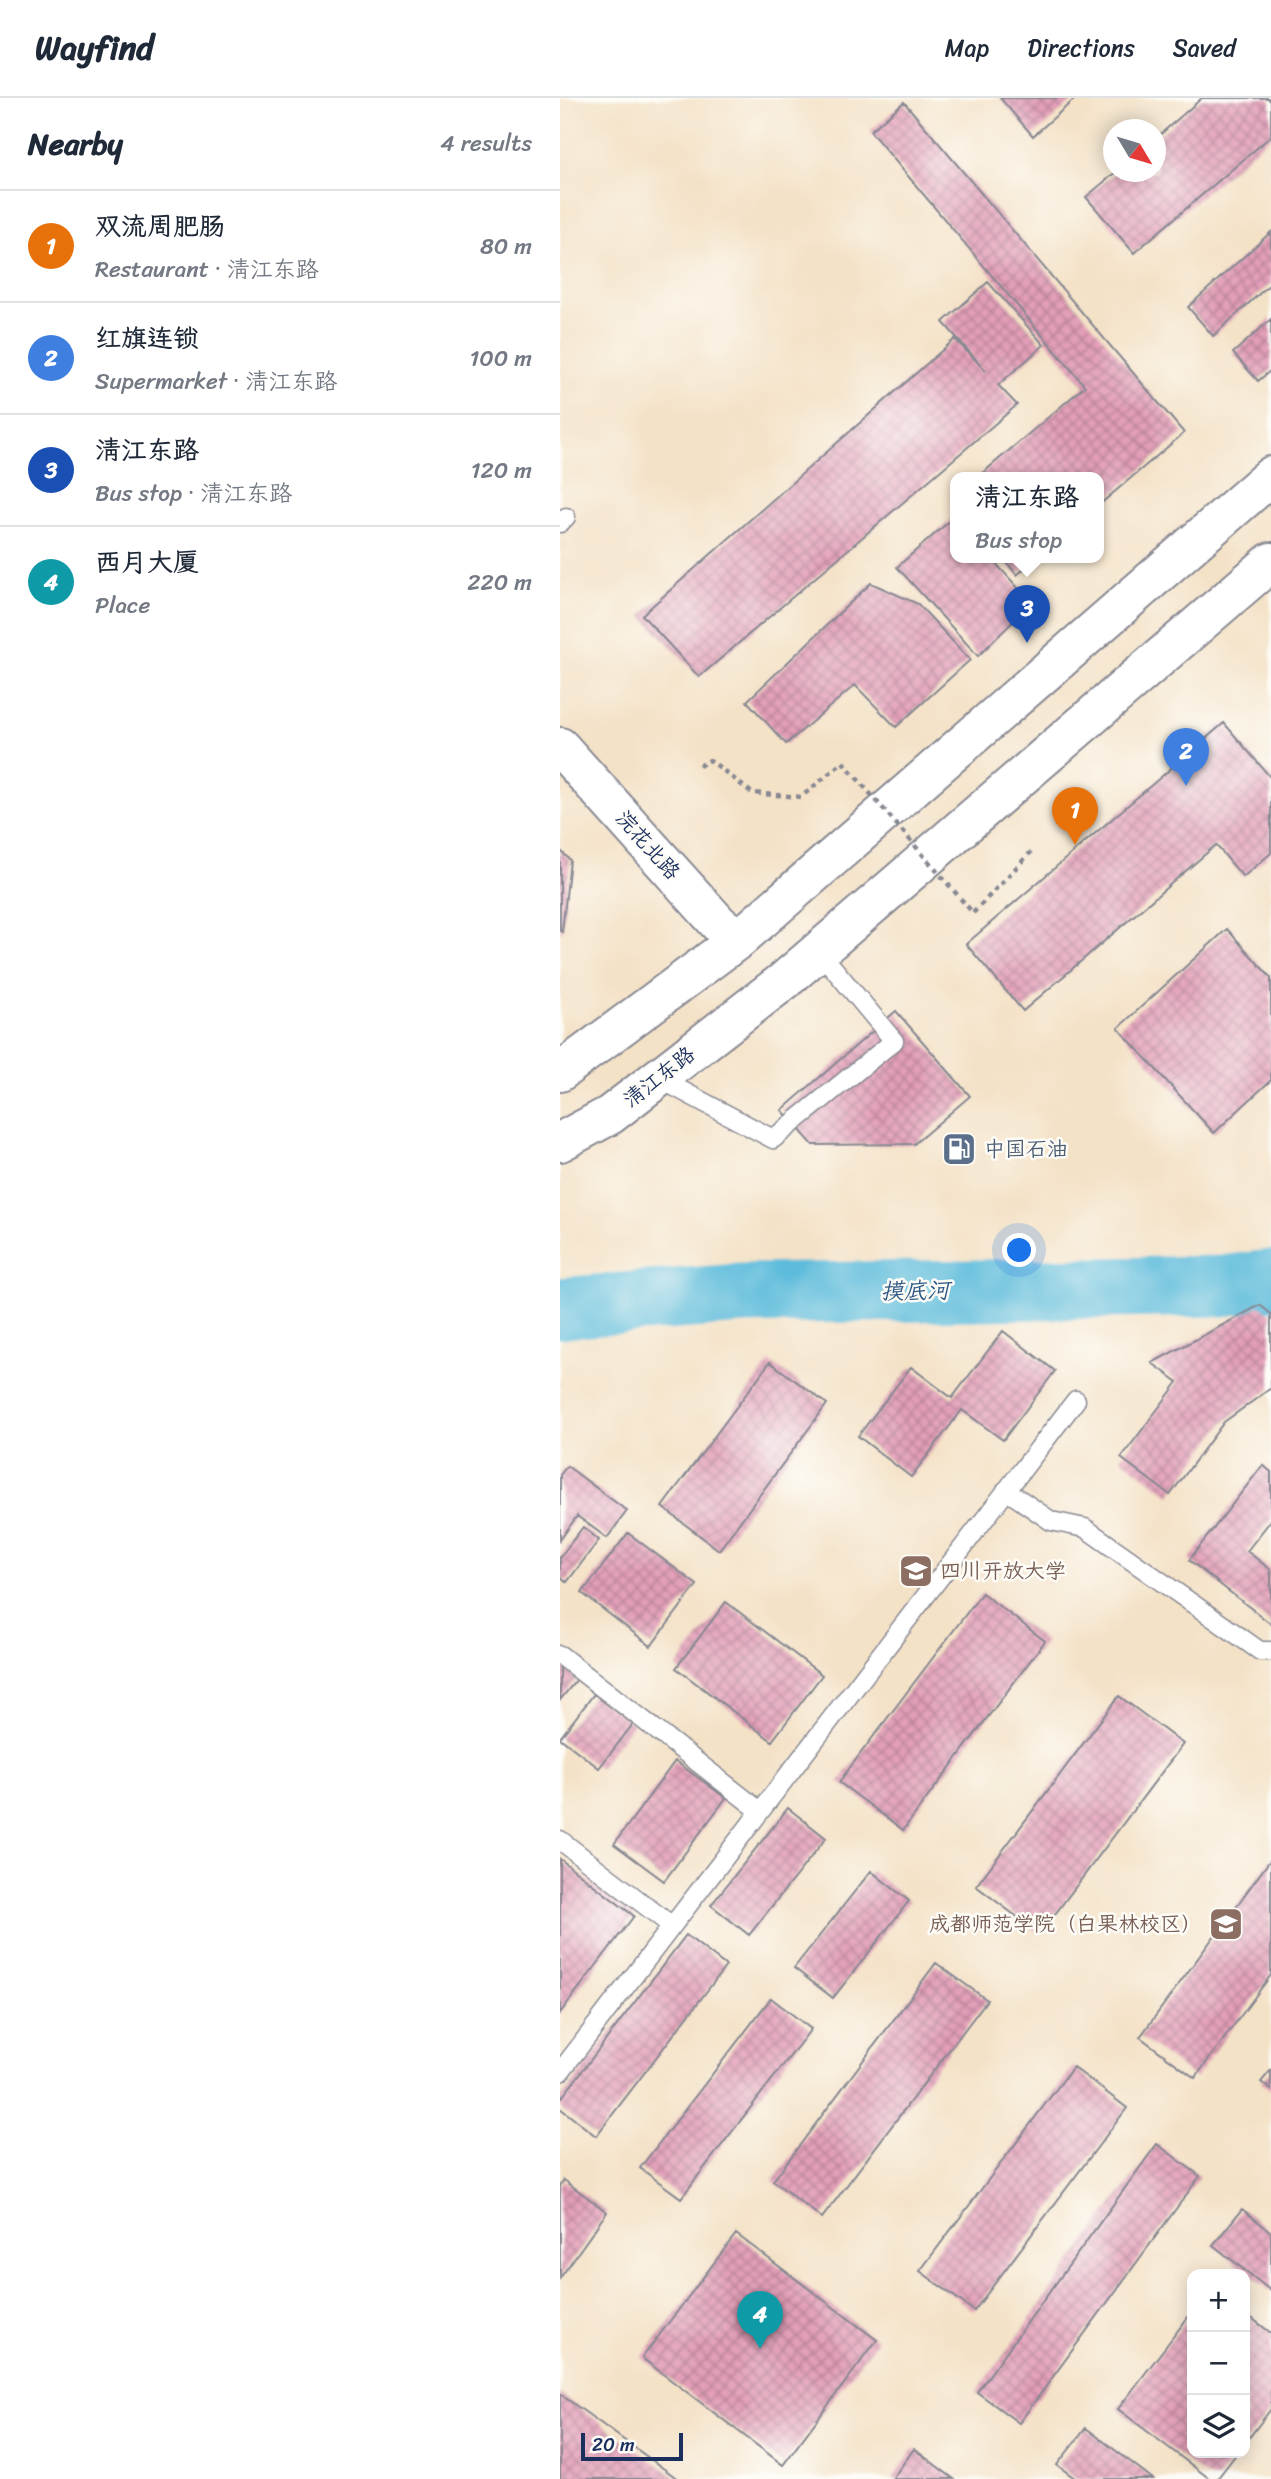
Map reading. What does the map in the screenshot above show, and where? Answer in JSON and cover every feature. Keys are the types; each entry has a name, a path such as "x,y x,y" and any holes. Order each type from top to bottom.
{"main road":[{"path":"564,1067 739,939 1271,476"},
{"name":"清江东路","path":"560,1158 610,1115 819,951 1271,562"},
{"name":"浣花北路","path":"560,747 719,924 739,939"},
{"path":"560,1142 610,1115"}],"lane":[{"path":"658,1078 773,1139 894,1041 819,951"},
{"path":"560,2072 1076,1400"},
{"path":"1006,1490 1051,1521 1085,1528 1260,1651 1271,1651"},
{"path":"560,1655 760,1811"},
{"path":"560,1840 672,1926"}],"path":[{"path":"699,766 710,760 752,793 801,797 843,762 973,913 1031,852"}],"building":[{"path":"1000,98 1076,98 1033,136"},
{"path":"1202,98 1268,98 1271,102 1271,136 1134,253 1086,197 1104,182 1166,182 1166,129"},
{"path":"904,102 1184,433 1104,501 1104,472 984,472 1085,386 870,131"},
{"path":"1271,232 1271,283 1213,336 1188,307"},
{"path":"988,282 1044,345 998,385 1017,405 699,677 642,615 955,339 986,371 943,322"},
{"path":"1271,319 1271,370 1258,381 1233,353"},
{"path":"950,521 950,563 995,563 1032,603 978,656 897,567"},
{"path":"1007,563 1031,563 1017,575"},
{"path":"871,583 918,604 970,660 896,727 855,685 786,744 747,701"},
{"path":"1224,723 1271,778 1271,853 1243,877 1216,845 1023,1011 966,944"},
{"path":"560,850 570,860 562,932 560,931"},
{"path":"1227,929 1271,978 1271,1080 1214,1133 1118,1028"},
{"path":"896,1011 970,1096 914,1144 813,1145 782,1110"},
{"path":"1260,1305 1271,1314 1271,1388 1224,1422 1170,1495 1121,1458 1178,1382 1152,1363"},
{"path":"1003,1331 1055,1371 1003,1440 962,1410 911,1477 858,1436 911,1367 952,1398"},
{"path":"770,1362 827,1404 719,1550 662,1507"},
{"path":"1263,1465 1271,1472 1271,1520 1247,1551 1271,1570 1271,1624 1189,1560"},
{"path":"567,1466 627,1511 607,1538 577,1516 560,1540 560,1475"},
{"path":"583,1527 599,1540 567,1582 560,1576 560,1557"},
{"path":"628,1533 697,1585 651,1646 582,1593"},
{"path":"982,1593 1045,1641 903,1830 839,1782"},
{"path":"726,1602 822,1675 772,1741 676,1668"},
{"path":"560,1664 578,1678 560,1700"},
{"path":"594,1694 633,1724 599,1768 560,1738"},
{"path":"1119,1696 1183,1744 1040,1934 976,1886"},
{"path":"675,1761 726,1798 664,1881 614,1844"},
{"path":"788,1808 826,1838 749,1935 711,1905"},
{"path":"560,1859 634,1916 560,2013"},
{"path":"1271,1859 1271,1975 1195,2078 1140,2037"},
{"path":"871,1871 909,1901 833,1998 794,1968"},
{"path":"686,1935 726,1966 596,2136 560,2108 560,2100"},
{"path":"936,1963 987,2000 822,2218 773,2181"},
{"path":"771,1998 811,2029 681,2198 640,2168"},
{"path":"1073,2067 1127,2108 974,2311 920,2271"},
{"path":"1271,2070 1271,2090 1261,2082"},
{"path":"1157,2144 1200,2176 1019,2423 977,2392"},
{"path":"564,2180 607,2212 560,2278 560,2186"},
{"path":"1242,2209 1271,2232 1271,2291 1250,2274 1250,2269 1243,2269 1213,2245"},
{"path":"736,2234 877,2340 783,2465 642,2358"},
{"path":"1250,2317 1271,2333 1271,2409 1250,2436"},
{"path":"1187,2319 1187,2458 1233,2458 1217,2479 1210,2479 1118,2409"},
{"path":"560,2394 678,2479 560,2479"},
{"path":"1086,2428 1153,2479 1076,2479 1057,2465"},
{"path":"914,2449 954,2479 892,2479"}],"waterway":[{"name":"摸底河","path":"560,1308 741,1294 1221,1286 1271,1280"}],"place":[{"name":"清江东路","path":"1027,643"},
{"name":"红旗连锁","path":"1186,786"},
{"name":"双流周肥肠","path":"1075,845"},
{"name":"中国石油","path":"959,1149"},
{"name":"四川开放大学","path":"916,1571"},
{"name":"成都师范学院（白果林校区）","path":"1226,1924"},
{"name":"西月大厦","path":"760,2349"}]}
